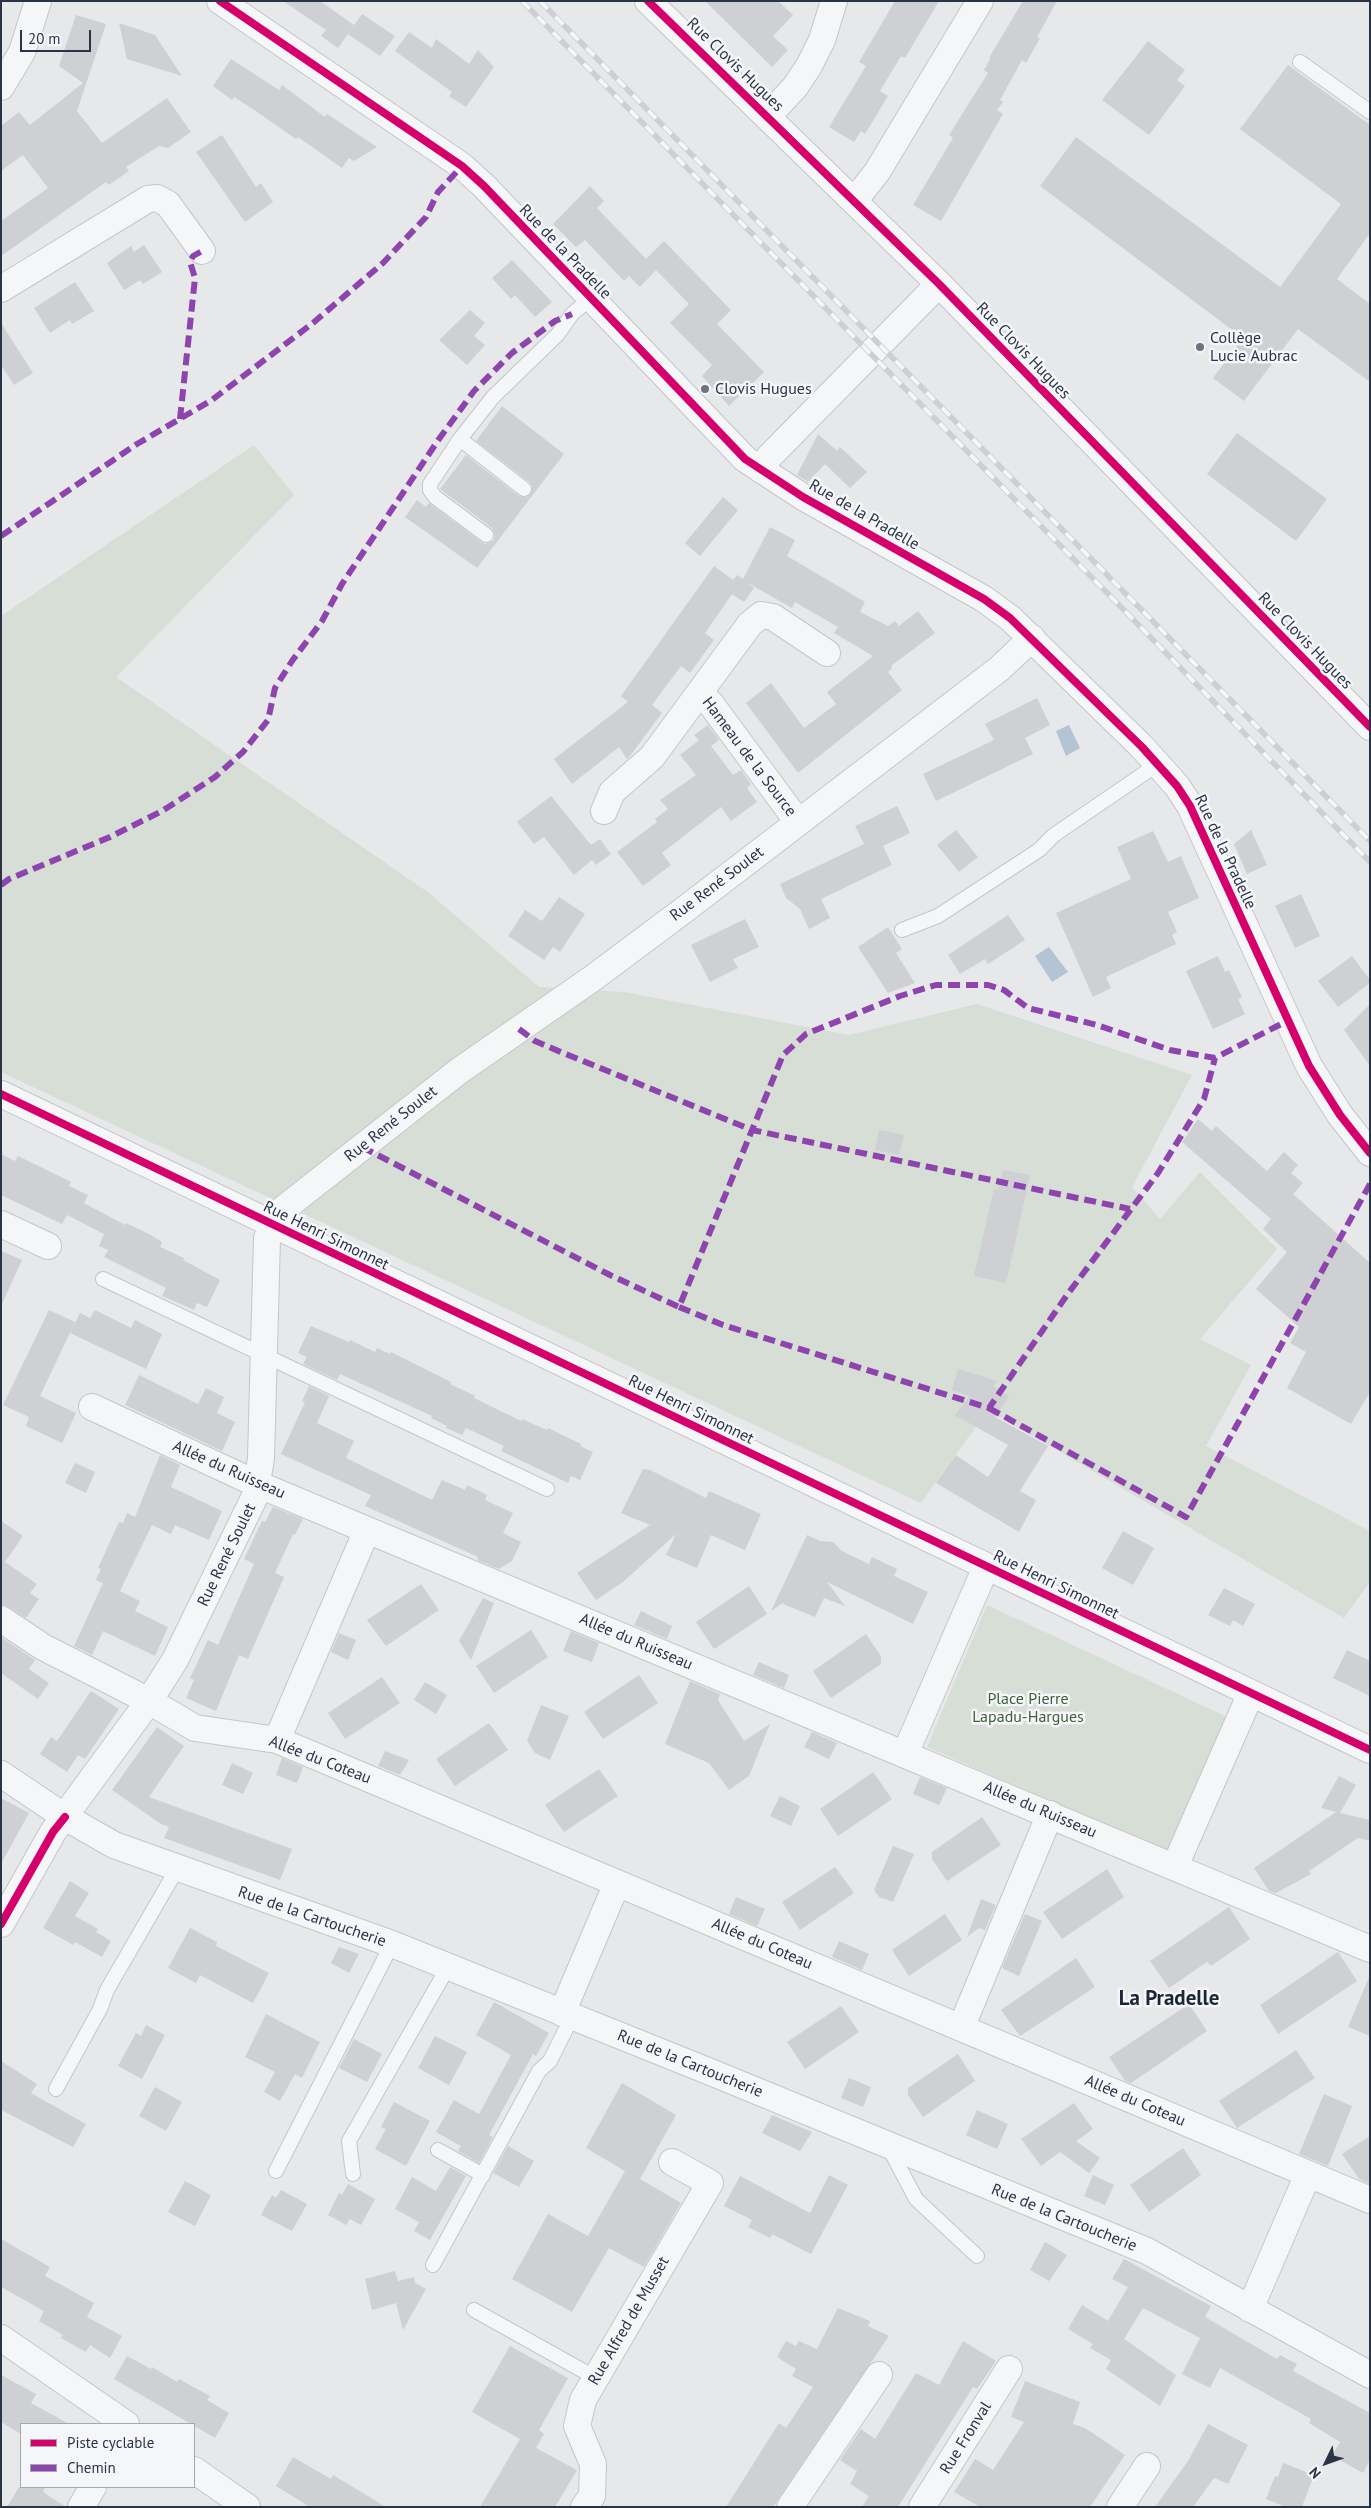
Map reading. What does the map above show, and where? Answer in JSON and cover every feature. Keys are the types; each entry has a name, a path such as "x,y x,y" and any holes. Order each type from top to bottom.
{"street":[{"path":"1,87 22,52 38,1"},
{"name":"Rue de la Pradelle","path":"220,1 462,166 484,186 722,436 761,470 803,497 984,600 1010,618 1158,764 1177,786 1201,826 1287,1021 1309,1066 1340,1115 1370,1153"},
{"name":"Rue Clovis Hugues","path":"648,1 939,284 1370,727"},
{"path":"768,116 795,87 809,66 822,40 834,1"},
{"path":"854,201 877,172 980,1"},
{"path":"1,290 148,199 157,198 168,204 176,212 202,251"},
{"path":"761,470 769,457 939,284"},
{"name":"Hameau de la Source","path":"604,811 612,792 652,757 750,624 761,615 773,617 827,653"},
{"name":"Rue René Soulet","path":"1,1924 53,1832 149,1701 175,1660 255,1496 261,1458 267,1238 282,1210 452,1077 593,978 999,669 1032,638"},
{"name":"Hameau de la Source","path":"700,693 711,704 798,822"},
{"name":"Rue Henri Simonnet","path":"1,1094 1370,1750"},
{"path":"1,1224 48,1246"},
{"name":"Allée du Ruisseau","path":"92,1407 257,1484 1370,1949"},
{"path":"277,1740 367,1530"},
{"path":"905,1754 986,1567"},
{"name":"Allée du Coteau","path":"1,1619 43,1647 149,1701 195,1728 277,1740 1370,2200"},
{"path":"1175,1866 1251,1693"},
{"name":"Rue de la Cartoucherie","path":"1,1774 65,1817 114,1845 392,1944 1147,2251 1370,2376"},
{"path":"961,2028 1050,1814"},
{"path":"567,2014 617,1883"},
{"name":"Rue Alfred de Musset","path":"584,2507 592,2496 593,2464 577,2426 583,2400 710,2183 672,2162"},
{"path":"1250,2309 1308,2174"},
{"path":"1,2338 125,2423"},
{"name":"Rue Fronval","path":"922,2507 1010,2369"},
{"path":"796,2505 879,2375"},
{"path":"1120,2507 1147,2466"},
{"path":"195,2471 247,2507"},
{"path":"81,2507 92,2488"}],"lane":[{"path":"1300,62 1370,112"},
{"path":"486,535 434,496 430,490 430,484 460,439 493,398 558,334 572,314 591,298"},
{"path":"460,439 524,488"},
{"path":"902,930 938,916 1039,850 1054,835 1158,764"},
{"path":"103,1279 547,1489"},
{"path":"56,2089 100,2009 106,1990 177,1869"},
{"path":"276,2171 392,1944"},
{"path":"353,2174 349,2141 448,1967"},
{"path":"433,2265 540,2071 550,2061 567,2014"},
{"path":"888,2145 916,2199 977,2256"},
{"path":"438,2150 483,2175"},
{"path":"474,2310 596,2378"}],"green space":[{"path":"254,445 294,495 116,677 429,893 539,987 624,992 849,1035 977,1004 1192,1075 1132,1187 1160,1219 1200,1172 1277,1249 1200,1339 1251,1365 1206,1446 1370,1531 1370,1582 1344,1618 988,1410 921,1503 1,1072 1,616"},
{"name":"Place Pierre Lapadu-Hargues","path":"987,1605 1227,1717 1169,1852 927,1747"}],"water":[{"path":"1069,725 1080,748 1066,756 1056,731"},
{"path":"1049,947 1068,972 1052,982 1035,956"}],"building":[{"path":"283,1 320,1 354,25 338,48 321,36 326,30"},
{"path":"705,1 778,1 793,15 773,36 788,50 772,67"},
{"path":"895,1 939,1 905,58 901,56 880,91 888,96 865,134 861,131 854,142 829,127 866,66 859,62"},
{"path":"1023,1 1057,1 1037,37 1040,38 1026,63 1022,60 1000,100 1003,102 997,110 1003,114 941,221 913,205 953,138 949,135 988,73 984,70 989,58"},
{"path":"362,14 395,36 380,56 348,34"},
{"path":"76,15 106,24 77,111 102,143 167,98 191,132 168,148 159,146 126,167 129,171 109,185 106,182 1,256 1,221 48,188 23,155 1,171 1,126 19,112 30,125 83,83 59,66"},
{"path":"119,23 155,35 182,76 127,59"},
{"path":"409,32 432,48 436,39 469,64 478,50 494,67 466,107 449,96 452,92 395,51"},
{"path":"1148,41 1185,70 1177,80 1185,86 1149,135 1102,100"},
{"path":"231,59 279,90 282,85 325,117 327,114 377,147 354,161 349,158 342,168 298,137 296,139 253,109 234,97 232,100 213,86"},
{"path":"1288,65 1370,125 1370,233 1337,279 1370,304 1370,382 1298,329 1244,401 1213,378 1243,338 1040,186 1076,137 1280,287 1341,204 1240,129"},
{"path":"222,135 256,187 261,183 273,202 245,222 196,152"},
{"path":"590,186 604,201 597,208 646,259 664,241 731,310 717,324 764,372 729,406 702,376 712,365 670,323 689,304 656,270 640,287 629,276 624,281 585,240 576,247 553,224"},
{"path":"144,245 162,272 143,284 140,280 124,290 107,263 131,246 134,252"},
{"path":"512,260 552,302 535,317 515,295 511,299 492,278"},
{"path":"75,282 94,311 72,324 70,320 50,333 34,308"},
{"path":"470,310 485,323 474,336 485,345 467,365 439,340"},
{"path":"1,323 33,373 14,385 1,365"},
{"path":"502,406 564,454 477,568 405,517 417,500 426,507 429,503 481,542 485,544 493,541 495,536 492,528 440,489 466,455 519,496 527,497 531,494 532,486 529,482 476,441"},
{"path":"1237,433 1327,499 1296,541 1207,474"},
{"path":"818,434 837,451 840,447 867,472 850,488 825,464 808,482 797,475"},
{"path":"723,497 738,510 700,556 685,543"},
{"path":"770,527 795,540 787,556 865,602 860,612 888,626 895,621 899,626 918,611 935,633 891,666 892,668 888,672 902,690 798,773 746,703 771,683 804,728 836,704 827,692 873,656 834,633 838,627 795,602 792,608 748,583 754,588 744,602 732,594 705,633 714,640 690,673 681,666 652,705 662,713 630,756 627,759 619,747 572,784 554,759 628,702 621,696 714,566 733,580 737,575 743,579"},
{"path":"1037,698 1050,725 1025,738 1033,754 936,801 923,774 994,740 985,724"},
{"path":"708,725 719,740 711,746 733,775 741,770 751,784 747,788 757,802 731,821 721,807 662,853 671,865 643,886 617,852 657,822 655,819 668,809 660,800 696,775 680,755 699,740 694,735"},
{"path":"551,796 591,845 600,839 611,854 596,865 592,860 574,875 544,837 534,844 517,822"},
{"path":"897,806 910,833 883,846 892,865 821,899 830,918 809,929 800,909 786,898 780,884 864,844 855,826"},
{"path":"956,830 978,857 959,872 937,845"},
{"path":"1251,830 1267,865 1247,874 1234,844"},
{"path":"1153,831 1168,862 1181,856 1199,898 1168,912 1177,932 1172,935 1176,944 1106,977 1111,988 1093,997 1056,913 1131,879 1117,847"},
{"path":"1301,894 1320,936 1295,948 1275,906"},
{"path":"559,897 585,914 560,952 553,947 544,960 508,936 525,910 542,921"},
{"path":"1008,915 1025,940 988,964 985,959 960,974 948,955"},
{"path":"745,919 759,947 733,959 738,968 710,982 691,945"},
{"path":"888,927 902,949 896,953 915,983 888,993 858,947"},
{"path":"1218,956 1225,972 1229,970 1242,997 1238,999 1245,1014 1213,1029 1186,971"},
{"path":"1352,956 1370,980 1370,983 1338,1007 1318,981"},
{"path":"1370,1004 1370,1066 1344,1030"},
{"path":"1198,1119 1212,1131 1216,1126 1267,1171 1284,1152 1298,1165 1291,1173 1303,1183 1293,1194 1370,1263 1370,1392 1351,1424 1287,1388 1306,1352 1290,1343 1299,1327 1256,1289 1287,1252 1263,1229 1271,1219 1182,1142"},
{"path":"879,1130 904,1135 899,1155 875,1150"},
{"path":"1,1154 15,1161 18,1156 71,1182 69,1186 88,1195 84,1203 125,1225 126,1223 149,1234 162,1242 160,1247 184,1258 183,1260 220,1280 207,1307 197,1303 194,1310 162,1296 166,1288 104,1257 108,1250 99,1246 104,1234 67,1215 62,1224 1,1195"},
{"path":"1003,1170 1030,1175 1006,1283 974,1276 994,1189 998,1190"},
{"path":"1,1251 22,1260 1,1306"},
{"path":"49,1310 75,1322 40,1396 76,1413 62,1443 26,1426 29,1417 3,1405"},
{"path":"95,1310 131,1328 135,1320 162,1334 146,1369 70,1333 80,1313 90,1318"},
{"path":"311,1326 349,1342 350,1340 375,1352 377,1348 390,1354 391,1352 451,1382 450,1384 475,1396 474,1398 521,1421 522,1419 547,1430 548,1428 581,1444 580,1446 593,1452 580,1480 571,1476 568,1483 501,1451 504,1446 466,1428 462,1435 446,1428 447,1426 431,1418 432,1416 340,1374 337,1380 303,1364 307,1357 298,1353"},
{"path":"958,1369 997,1381 993,1386 1009,1396 995,1417 1048,1446 1020,1491 1036,1500 1019,1532 936,1483 956,1455 988,1477 1008,1445 955,1415 970,1396 952,1390"},
{"path":"139,1375 198,1404 206,1388 224,1397 217,1413 235,1422 222,1451 125,1405"},
{"path":"309,1386 329,1396 317,1423 354,1441 346,1458 432,1500 442,1480 465,1490 467,1485 487,1495 485,1500 513,1513 503,1533 521,1542 512,1561 499,1569 477,1560 478,1557 365,1506 371,1495 281,1454 305,1402 302,1401"},
{"path":"160,1455 180,1465 171,1487 222,1511 209,1540 175,1525 171,1534 152,1525 120,1591 140,1601 135,1611 168,1627 155,1656 103,1631 92,1655 74,1646 103,1583 96,1580 101,1569 98,1568 119,1522 123,1523 127,1513 135,1517"},
{"path":"75,1463 95,1472 86,1493 65,1483"},
{"path":"643,1469 650,1470 706,1498 709,1491 761,1514 745,1550 711,1535 697,1568 666,1555 676,1534 623,1582 596,1600 577,1573 650,1525 621,1513"},
{"path":"273,1507 303,1519 295,1535 293,1534 275,1573 284,1577 248,1659 239,1655 216,1711 186,1698 194,1680 190,1678 208,1640 218,1645 254,1564 244,1559 262,1521 265,1522"},
{"path":"1,1521 23,1536 5,1562 37,1584 30,1593 39,1599 26,1618 1,1604"},
{"path":"1123,1531 1154,1548 1133,1585 1102,1568"},
{"path":"807,1535 820,1541 833,1542 842,1551 869,1564 872,1557 897,1569 894,1576 928,1592 913,1624 827,1582 845,1606 824,1598 815,1617 783,1604 784,1602 771,1611"},
{"path":"421,1584 439,1610 386,1646 367,1620"},
{"path":"749,1586 767,1614 714,1649 696,1622"},
{"path":"1224,1588 1255,1604 1243,1626 1233,1620 1230,1626 1208,1615"},
{"path":"483,1598 494,1603 471,1660 459,1641"},
{"path":"641,1611 672,1626 667,1639 634,1625"},
{"path":"531,1630 548,1657 494,1693 476,1666"},
{"path":"571,1631 599,1643 592,1662 563,1651"},
{"path":"339,1633 356,1640 348,1660 331,1652"},
{"path":"866,1634 881,1656 881,1664 831,1698 813,1671"},
{"path":"1,1637 35,1660 29,1669 49,1683 38,1699 1,1673"},
{"path":"1347,1650 1370,1661 1370,1696 1333,1678"},
{"path":"759,1662 789,1675 784,1688 753,1675"},
{"path":"639,1675 658,1703 603,1739 584,1712"},
{"path":"382,1677 400,1703 345,1739 328,1713"},
{"path":"690,1681 720,1694 718,1700 744,1741 770,1724 749,1776 729,1790 709,1763 665,1744"},
{"path":"425,1682 447,1695 436,1714 414,1700"},
{"path":"91,1691 119,1709 85,1759 78,1755 67,1772 40,1754 51,1737 57,1741"},
{"path":"541,1705 569,1716 550,1760 535,1753 527,1741"},
{"path":"489,1723 508,1750 455,1786 436,1759"},
{"path":"157,1727 184,1746 149,1797 292,1849 280,1880 164,1838 169,1827 161,1824 112,1790"},
{"path":"812,1732 837,1743 829,1759 804,1747"},
{"path":"385,1751 409,1760 400,1775 378,1766"},
{"path":"282,1758 303,1767 297,1783 276,1775"},
{"path":"232,1763 253,1773 243,1794 222,1785"},
{"path":"599,1769 618,1796 564,1832 545,1805"},
{"path":"873,1772 892,1799 838,1836 820,1809"},
{"path":"1339,1776 1356,1785 1340,1813 1321,1808"},
{"path":"920,1777 947,1788 939,1805 913,1794"},
{"path":"780,1796 800,1806 791,1826 770,1816"},
{"path":"1,1798 29,1813 1,1864"},
{"path":"1336,1812 1370,1820 1370,1841 1358,1838 1309,1871 1311,1874 1276,1893 1269,1891 1254,1868"},
{"path":"982,1817 1001,1845 947,1881 932,1859 932,1852"},
{"path":"893,1846 914,1854 893,1902 879,1897 874,1890"},
{"path":"835,1867 854,1893 800,1930 782,1902"},
{"path":"1107,1869 1124,1897 1062,1939 1043,1912"},
{"path":"70,1881 89,1893 75,1916 98,1929 96,1932 111,1941 102,1957 75,1942 73,1945 43,1928"},
{"path":"736,1897 765,1909 757,1926 729,1914"},
{"path":"981,1899 996,1905 985,1930 979,1928 967,1937"},
{"path":"1229,1907 1250,1939 1211,1966 1207,1962 1169,1988 1150,1961"},
{"path":"945,1914 962,1940 909,1976 892,1950"},
{"path":"1025,1914 1042,1921 1019,1976 1002,1968"},
{"path":"190,1928 217,1942 216,1946 269,1973 253,2003 200,1975 196,1983 168,1968"},
{"path":"839,1941 869,1954 862,1970 832,1957"},
{"path":"339,1947 359,1954 349,1973 331,1963"},
{"path":"1338,1952 1357,1981 1278,2034 1260,2005"},
{"path":"1076,1958 1095,1987 1020,2036 1001,2010"},
{"path":"1370,1975 1370,2036 1348,2027"},
{"path":"494,2002 549,2033 536,2056 533,2054 489,2135 493,2137 479,2163 458,2151 461,2146 436,2132 454,2100 479,2114 511,2055 476,2035"},
{"path":"1189,2004 1207,2031 1131,2083 1125,2081 1109,2057"},
{"path":"841,2006 859,2032 805,2069 787,2042"},
{"path":"266,2014 320,2042 302,2078 295,2074 280,2101 264,2092 275,2072 245,2057"},
{"path":"146,2025 165,2035 142,2079 118,2066 136,2033 141,2036"},
{"path":"435,2036 467,2052 449,2085 418,2068"},
{"path":"354,2039 382,2054 367,2082 339,2068"},
{"path":"1296,2050 1315,2078 1237,2128 1219,2101"},
{"path":"958,2054 975,2081 923,2117 908,2095 908,2088"},
{"path":"1,2061 37,2084 31,2093 86,2124 73,2147 1,2110"},
{"path":"849,2078 871,2087 863,2107 841,2098"},
{"path":"622,2083 676,2115 640,2179 681,2203 644,2267 609,2248 572,2312 512,2279 548,2214 588,2236 625,2171 586,2148"},
{"path":"155,2087 182,2102 166,2131 139,2116"},
{"path":"1324,2094 1352,2106 1328,2166 1299,2154"},
{"path":"394,2102 430,2121 406,2166 375,2149 386,2129 381,2127"},
{"path":"1074,2103 1093,2129 1076,2141 1100,2158 1089,2173 1060,2152 1041,2166 1021,2139"},
{"path":"977,2110 1008,2124 997,2149 966,2135"},
{"path":"772,2115 812,2132 800,2151 762,2133"},
{"path":"1370,2136 1370,2184 1359,2179 1342,2154"},
{"path":"508,2146 534,2161 519,2187 493,2173"},
{"path":"1183,2148 1201,2175 1149,2212 1130,2185"},
{"path":"450,2167 466,2176 430,2240 414,2231 419,2222 395,2209 412,2177 436,2191"},
{"path":"829,2175 848,2185 811,2254 772,2234 770,2238 748,2227 752,2220 724,2206 740,2176 810,2213"},
{"path":"1093,2175 1114,2185 1105,2205 1084,2196"},
{"path":"185,2181 211,2195 195,2226 168,2212"},
{"path":"348,2184 375,2199 361,2225 350,2219 346,2225 328,2215 339,2193 342,2195"},
{"path":"281,2190 307,2204 292,2231 261,2215 272,2195 276,2198"},
{"path":"1,2239 50,2267 45,2276 94,2303 87,2317 122,2336 110,2358 90,2345 86,2352 61,2338 63,2335 39,2321 44,2311 1,2287"},
{"path":"1045,2242 1067,2255 1049,2281 1030,2270"},
{"path":"1124,2259 1211,2306 1205,2317 1277,2359 1280,2355 1297,2364 1293,2371 1370,2413 1370,2460 1363,2473 1332,2456 1340,2442 1309,2423 1311,2419 1220,2368 1210,2388 1182,2374 1200,2338 1143,2308 1124,2339 1176,2375 1160,2406 1106,2369 1111,2360 1090,2348 1093,2344 1068,2329 1082,2305 1108,2321 1128,2287 1112,2279"},
{"path":"395,2271 398,2281 414,2277 415,2283 426,2289 403,2330 396,2303 372,2310 365,2279"},
{"path":"838,2308 870,2321 868,2326 889,2336 773,2507 726,2507 779,2423 786,2428 813,2387 792,2376 796,2369 777,2357 786,2341 796,2346 799,2341 817,2349"},
{"path":"963,2341 996,2361 977,2389 973,2387 898,2507 862,2507 869,2496 850,2484 857,2471 840,2460 861,2429 875,2439 916,2373 939,2385"},
{"path":"510,2346 568,2378 539,2430 544,2434 536,2448 577,2470 555,2507 480,2507 520,2439 472,2412"},
{"path":"127,2356 151,2369 152,2367 177,2382 179,2379 210,2396 207,2400 229,2413 215,2438 195,2426 195,2423 189,2423 114,2379"},
{"path":"1,2375 36,2394 31,2403 67,2423 20,2423 20,2433 1,2422"},
{"path":"1025,2381 1080,2402 1073,2424 1085,2428 1125,2455 1090,2507 980,2507 954,2492 975,2459 993,2470 1024,2422 1011,2417"},
{"path":"1208,2424 1248,2445 1228,2484 1214,2478 1193,2507 1155,2507 1188,2461"},
{"path":"293,2457 331,2479 333,2475 386,2507 310,2507 276,2486"},
{"path":"1283,2463 1314,2475 1302,2507 1286,2507 1266,2499 1275,2476 1278,2477"},
{"path":"20,2487 45,2488 43,2492 66,2507 7,2507"}],"railway":[{"path":"522,1 1124,610 1370,862"},
{"path":"540,1 1370,841"}],"marked path":[{"path":"1,536 137,444 212,400 313,323 383,263 426,217 438,192 462,166"},
{"path":"180,419 195,278 190,262 193,256 202,251"},
{"path":"1,885 9,879 110,837 162,811 215,777 243,752 268,720 275,688 292,661 322,621 342,584 439,439 474,391 512,353 555,321 572,314"},
{"path":"362,1147 610,1275 679,1307 783,1055 806,1034 900,996 936,985 988,985 1004,990 1028,1008 1097,1025 1170,1050 1215,1058 1287,1021"},
{"path":"519,1029 535,1041 752,1130 1130,1209"},
{"path":"679,1307 723,1325 989,1408 1067,1295 1158,1173 1204,1099 1215,1058"},
{"path":"989,1408 1186,1517 1370,1184"}],"cycle path":[{"path":"220,1 462,166 484,186 745,459 803,497 984,599 1010,618 1142,747 1177,786 1190,806 1309,1066 1340,1115 1370,1153"},
{"path":"648,1 939,284 1370,727"},
{"path":"1,1094 1370,1750"},
{"path":"1,1924 53,1832 65,1817"}],"place":[{"name":"Collège Lucie Aubrac","path":"1200,347"},
{"name":"Clovis Hugues","path":"705,389"}],"district":[{"name":"La Pradelle","path":"1169,1999"}]}
